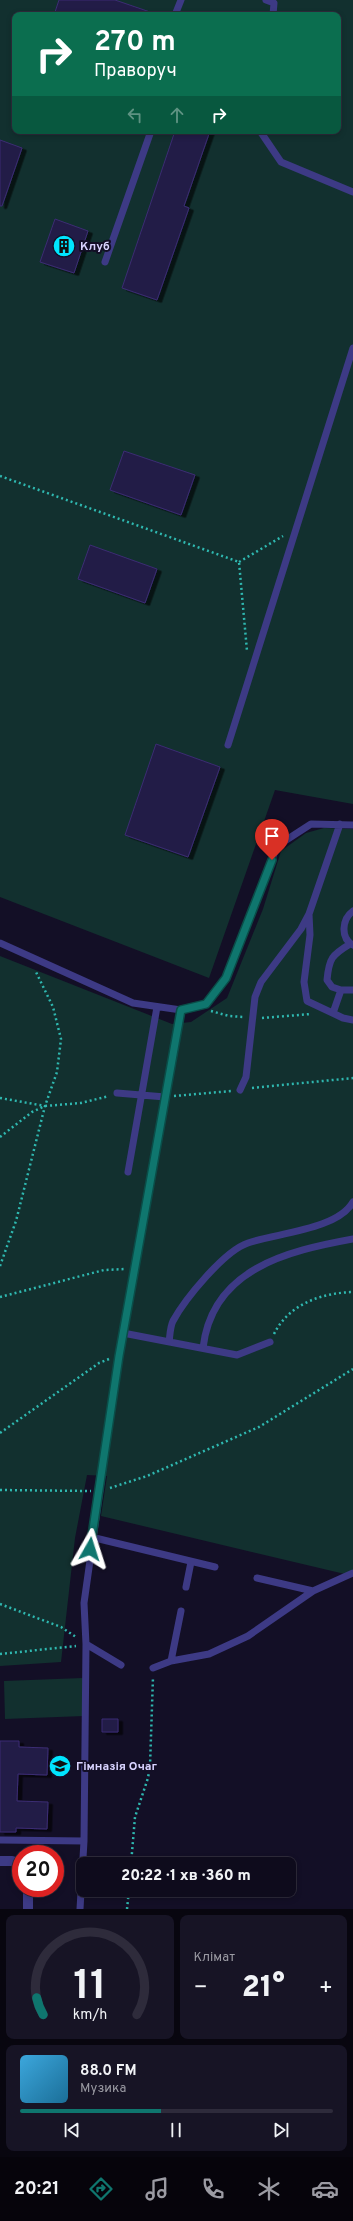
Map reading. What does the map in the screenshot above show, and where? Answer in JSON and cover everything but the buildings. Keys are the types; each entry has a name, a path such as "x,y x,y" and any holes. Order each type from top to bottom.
{"street":[{"path":"0,1861 12,1862"},
{"path":"28,1897 28,1909"}],"lane":[{"path":"176,12 180,0"},
{"path":"266,0 274,3 273,12"},
{"path":"105,262 150,134"},
{"path":"262,134 281,162 353,192"},
{"path":"228,745 353,348"},
{"path":"0,943 133,1003 181,1010 206,1004 226,978 277,846 311,824 353,825"},
{"path":"240,1090 246,1077 255,997 261,982 301,929 309,914 340,824"},
{"path":"353,911 346,920 344,929 345,938 351,945 335,952 330,960 327,980 332,987 341,990 353,990"},
{"path":"309,914 310,936 304,982 307,1001 343,1018 353,1020"},
{"path":"333,1013 341,990"},
{"path":"128,1172 157,1007"},
{"path":"80,1909 84,1841 86,1644 84,1603 91,1537 100,1491 119,1356 181,1010"},
{"path":"117,1094 141,1097 165,1097"},
{"path":"169,1342 172,1322 217,1264 246,1243 325,1222 349,1209 353,1202"},
{"path":"204,1348 206,1328 219,1303 244,1274 309,1247 353,1240"},
{"path":"123,1333 237,1355 270,1342"},
{"path":"91,1537 215,1567"},
{"path":"186,1587 191,1562"},
{"path":"153,1668 171,1660 209,1654 248,1636 313,1591 353,1573"},
{"path":"257,1578 313,1591"},
{"path":"171,1660 181,1611"},
{"path":"86,1644 121,1665"},
{"path":"0,1840 84,1841"}],"path":[{"path":"0,476 239,562 296,529"},
{"path":"239,562 247,655"},
{"path":"0,1266 16,1221 45,1106 56,1072 61,1039 53,1007 28,956"},
{"path":"165,1097 353,1078"},
{"path":"0,1098 45,1106 81,1103 117,1094"},
{"path":"0,1137 32,1112 45,1106"},
{"path":"0,1297 104,1270 134,1269"},
{"path":"270,1342 280,1321 293,1309 320,1296 353,1292"},
{"path":"0,1433 99,1363 119,1356"},
{"path":"0,1490 100,1491 147,1476 259,1427 353,1369"},
{"path":"0,1604 61,1627 86,1644"},
{"path":"0,1654 86,1644"},
{"path":"132,1857 135,1817 148,1778 150,1766 153,1668"},
{"path":"127,1909 128,1897"}],"green space":[{"path":"0,0 353,0 353,804 275,790 209,978 0,897"},
{"path":"324,828 353,829 353,1573 349,1575 101,1516 107,1476 87,1475 75,1538 61,1662 0,1666 0,956 172,1024 191,1022 227,998 263,909 281,851 306,833"},
{"path":"83,1678 84,1716 5,1719 4,1681"}],"place":[{"name":"Клуб","path":"64,246"},
{"name":"Гімназія Очаг","path":"60,1766"}],"route":[{"path":"90,1549 100,1491 119,1356 181,1010 206,1004 226,978 272,860"}]}
